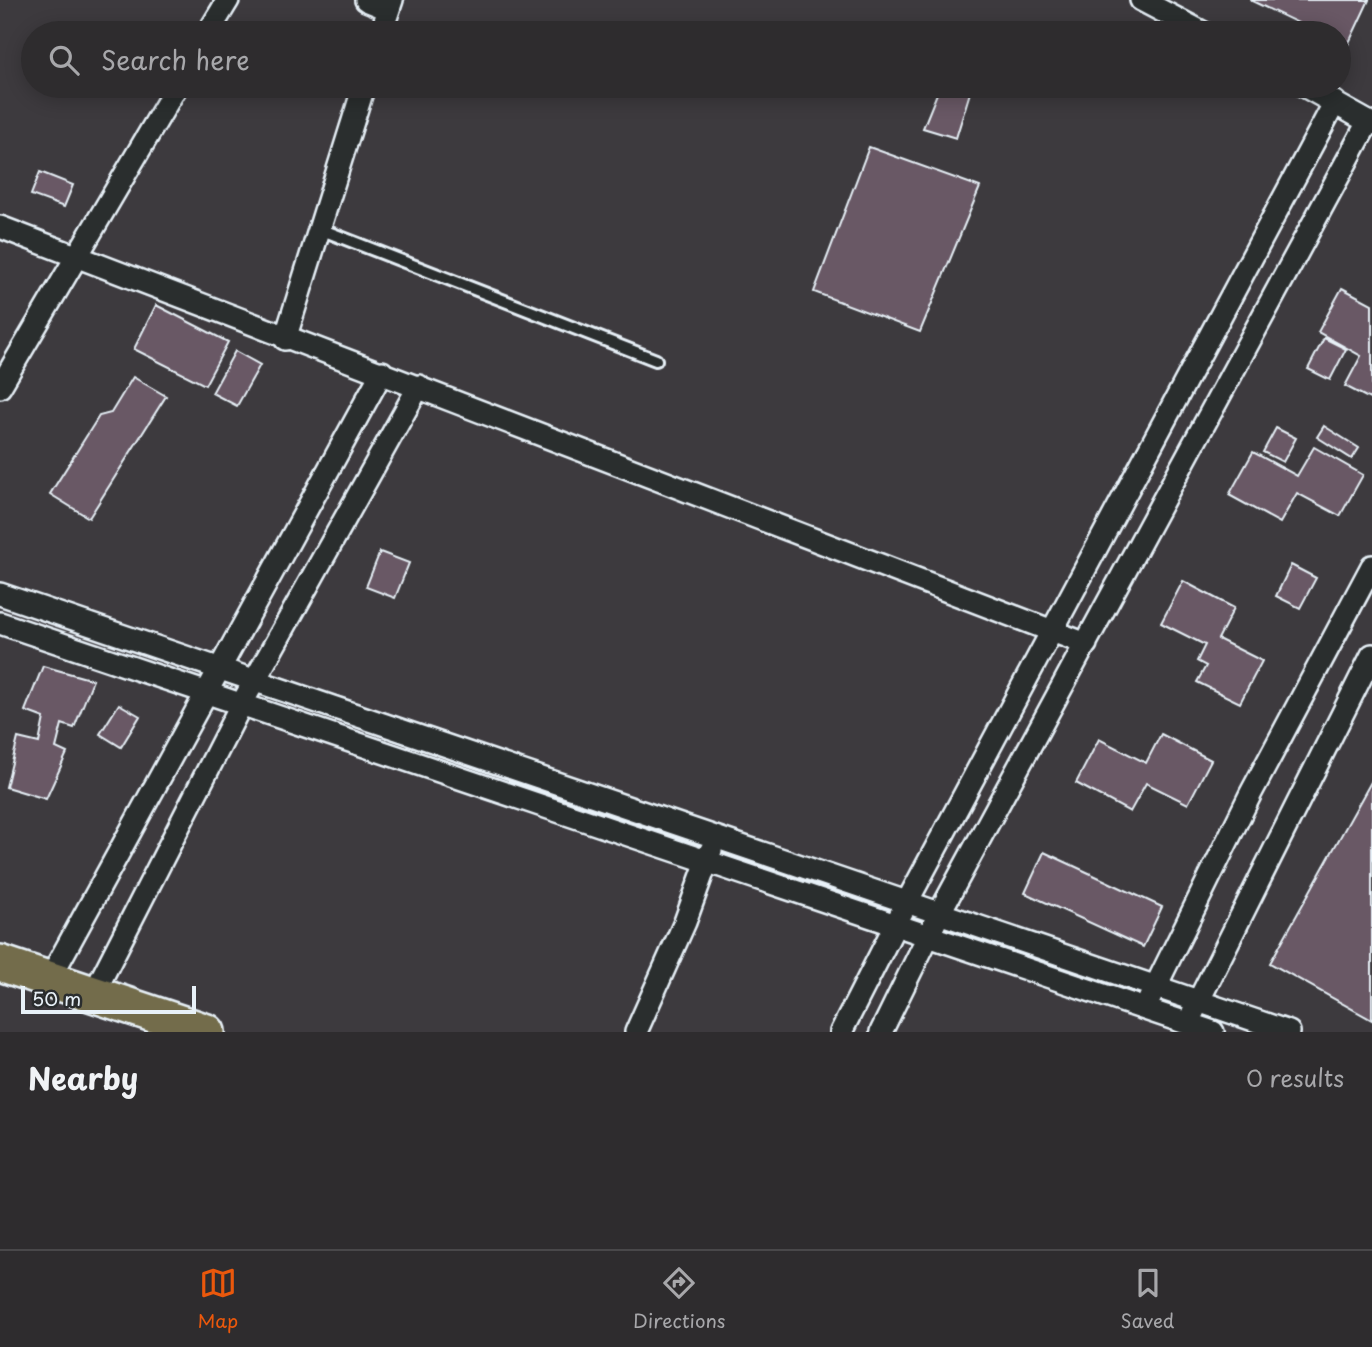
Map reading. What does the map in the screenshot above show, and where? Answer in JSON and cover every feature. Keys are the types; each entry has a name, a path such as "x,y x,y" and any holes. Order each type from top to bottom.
{"main road":[{"path":"0,963 207,1032"}],"street":[{"path":"215,21 228,0"},
{"path":"366,0 390,4 385,21"},
{"path":"1141,0 1167,6 1188,21"},
{"path":"0,387 170,98"},
{"path":"285,339 361,98"},
{"path":"881,1032 940,912 1370,123 1327,98"},
{"path":"841,1032 907,902 1335,102"},
{"path":"0,227 285,339 419,386 1086,644"},
{"path":"49,980 204,692 382,372"},
{"path":"93,995 241,705 419,386"},
{"path":"1145,1008 1251,793 1372,566"},
{"path":"0,594 1289,1032"},
{"path":"0,622 1145,1008 1179,1025 1213,1032"},
{"path":"1179,1025 1198,1002 1372,655"},
{"path":"636,1032 685,922 716,836"}],"lane":[{"path":"320,229 656,360"}],"building":[{"path":"1250,0 1369,0 1351,38 1351,21 1294,21"},
{"path":"935,98 968,98 956,138 923,128"},
{"path":"869,147 980,187 920,332 814,292"},
{"path":"40,172 73,185 64,207 31,195"},
{"path":"1342,288 1372,304 1372,400 1345,386 1361,356 1318,332"},
{"path":"156,305 228,342 205,385 134,349"},
{"path":"1324,338 1346,349 1330,380 1308,369"},
{"path":"235,351 260,365 237,406 212,393"},
{"path":"133,377 166,396 89,518 50,494 99,416 111,413"},
{"path":"1324,426 1359,448 1352,459 1317,437"},
{"path":"1276,428 1296,438 1283,462 1263,452"},
{"path":"1314,447 1363,475 1340,516 1297,493 1280,523 1229,495 1253,452 1297,476"},
{"path":"380,552 409,563 395,598 366,587"},
{"path":"1291,565 1316,578 1300,608 1276,596"},
{"path":"1183,581 1234,608 1218,639 1262,661 1240,703 1197,682 1206,666 1197,661 1205,645 1161,623"},
{"path":"43,666 93,680 74,728 62,724 56,748 67,753 46,799 6,787 18,738 39,743 44,718 25,711"},
{"path":"119,704 140,716 121,747 100,734"},
{"path":"1161,734 1211,760 1188,804 1146,783 1130,812 1076,783 1099,739 1146,763"},
{"path":"1372,780 1372,1020 1270,963"},
{"path":"1044,852 1162,907 1143,947 1025,893"}]}
